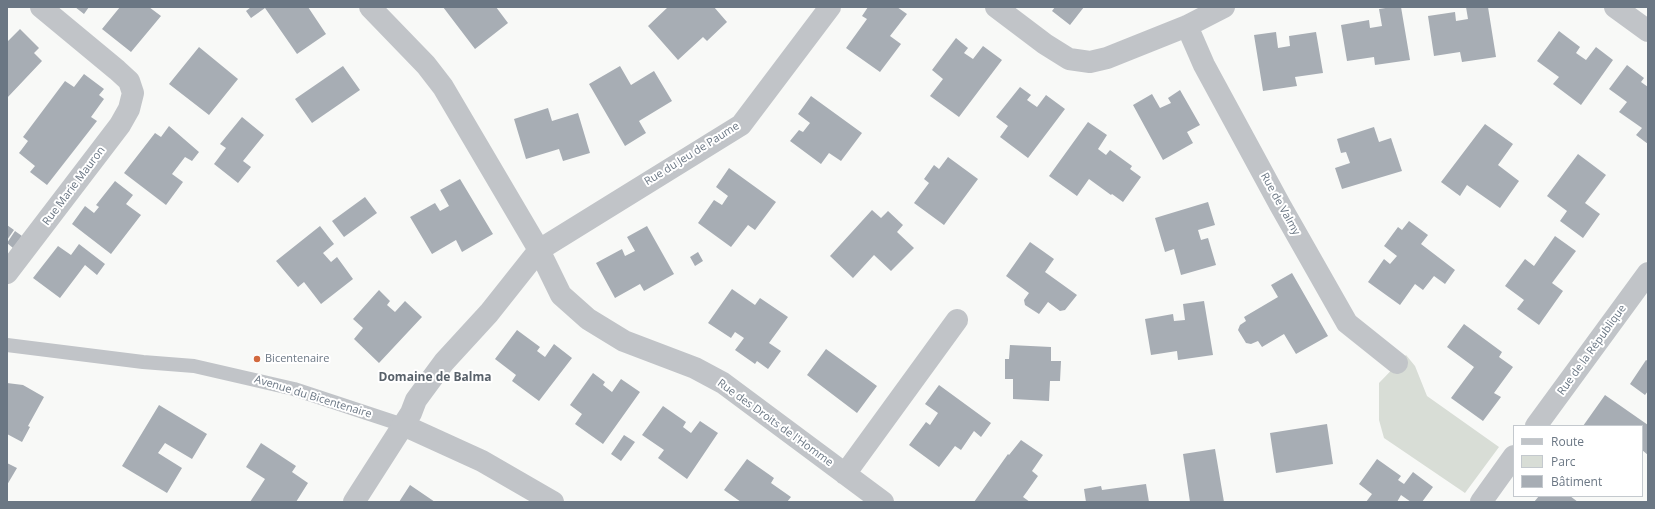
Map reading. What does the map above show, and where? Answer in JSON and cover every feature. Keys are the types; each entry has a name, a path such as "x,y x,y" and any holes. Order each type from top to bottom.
{"street":[{"name":"Rue Marie Mauron","path":"7,273 120,125 129,110 133,93 129,81 41,7"},
{"path":"370,7 426,65 443,87 539,250"},
{"name":"Rue du Jeu de Paume","path":"354,502 411,413 416,400 444,362 488,313 539,250 741,125 830,7"},
{"path":"996,7 1045,44 1069,59 1090,62 1107,58 1187,26 1224,7"},
{"path":"1615,7 1648,31"},
{"name":"Rue de Valmy","path":"1187,26 1212,79 1280,205 1347,323 1397,363"},
{"name":"Rue des Droits de l'Homme","path":"539,250 562,295 588,319 624,341 695,368 723,383 883,502"},
{"name":"Rue de la République","path":"1537,425 1648,273"},
{"name":"Rue des Droits de l'Homme","path":"844,474 957,320"},
{"name":"Avenue du Bicentenaire","path":"403,425 450,445 482,461 553,502"},
{"path":"1481,502 1513,457"}],"lane":[{"name":"Avenue du Bicentenaire","path":"7,345 143,362 194,366 294,389 403,425"}],"green space":[{"path":"1406,355 1415,366 1427,396 1499,447 1465,493 1384,438 1379,420 1379,383"}],"building":[{"path":"75,7 89,7 84,14"},
{"path":"120,7 149,7 161,16 131,52 102,29"},
{"path":"251,7 308,7 326,34 297,54 265,8 251,18 246,11"},
{"path":"443,7 496,7 508,23 475,49"},
{"path":"668,7 714,7 727,22 707,41 703,37 678,60 648,26"},
{"path":"868,7 897,7 907,14 890,36 901,44 880,72 846,48 867,19 862,16"},
{"path":"1055,7 1084,7 1070,25 1052,11"},
{"path":"1401,7 1410,60 1375,65 1374,57 1347,61 1341,25 1369,20 1370,28 1382,26 1379,9"},
{"path":"1466,7 1488,7 1496,57 1462,62 1460,52 1434,56 1428,16 1455,12 1456,21 1468,19"},
{"path":"20,29 39,48 34,53 42,61 7,98 7,42"},
{"path":"1559,31 1580,47 1576,53 1586,60 1596,47 1613,60 1581,105 1553,84 1559,77 1537,61"},
{"path":"1276,32 1278,48 1290,46 1289,36 1316,32 1323,73 1295,77 1297,86 1263,91 1254,35"},
{"path":"956,38 968,48 964,53 973,59 983,46 1002,60 959,117 930,96 943,79 932,70"},
{"path":"199,47 238,79 209,115 169,84"},
{"path":"1627,65 1644,78 1641,82 1648,87 1648,144 1636,135 1642,128 1619,112 1627,102 1609,89"},
{"path":"343,66 360,90 312,123 295,99"},
{"path":"620,66 631,85 654,71 672,101 639,121 646,133 625,146 589,84"},
{"path":"84,74 104,89 99,95 104,99 91,117 97,121 47,185 30,172 35,166 19,153 28,141 23,137 65,81 74,87"},
{"path":"1020,87 1031,95 1027,100 1037,107 1046,95 1065,109 1028,158 1000,137 1008,126 996,117"},
{"path":"1180,90 1200,125 1187,132 1193,143 1163,160 1133,105 1152,94 1160,108 1171,103 1168,98"},
{"path":"811,96 862,133 841,161 829,153 821,164 790,141 799,130 803,132 810,123 798,114"},
{"path":"548,108 552,121 578,113 590,153 563,161 559,149 526,159 514,119"},
{"path":"242,117 264,135 243,161 251,167 238,183 214,164 226,148 220,144"},
{"path":"1088,122 1107,135 1098,149 1106,155 1110,150 1132,166 1130,169 1141,177 1123,202 1089,179 1077,196 1049,176"},
{"path":"1485,124 1513,144 1498,165 1519,181 1500,208 1467,185 1460,196 1441,182"},
{"path":"169,126 199,152 192,161 185,157 172,174 183,182 166,205 124,173 155,133 161,137"},
{"path":"1374,127 1379,142 1391,138 1402,171 1342,189 1335,168 1350,163 1346,152 1341,153 1337,139"},
{"path":"1578,154 1606,175 1585,203 1600,214 1583,238 1560,221 1567,211 1547,196"},
{"path":"948,157 978,179 944,225 914,203 929,183 924,179 934,165 939,169"},
{"path":"729,168 776,202 755,230 748,225 731,247 698,223 714,200 722,205 728,196 716,187"},
{"path":"460,179 493,234 462,252 456,240 432,254 410,217 435,203 440,211 449,206 440,190"},
{"path":"115,181 133,195 126,204 141,215 111,254 72,224 85,206 94,213 99,207 96,205"},
{"path":"365,197 377,213 344,237 332,221"},
{"path":"1208,202 1215,225 1198,230 1201,240 1208,238 1216,265 1181,275 1174,249 1165,252 1155,218"},
{"path":"872,210 881,218 888,211 903,225 897,232 914,248 891,271 874,255 853,278 830,256"},
{"path":"1409,221 1428,235 1421,244 1455,270 1445,284 1434,276 1423,290 1415,284 1400,305 1368,282 1384,259 1390,264 1397,256 1384,246 1398,227 1402,230"},
{"path":"7,225 14,230 7,240"},
{"path":"320,226 334,244 323,253 331,262 337,257 353,279 321,304 304,282 298,287 276,261"},
{"path":"647,226 674,274 644,291 640,284 615,298 596,263 622,249 625,256 635,251 627,237"},
{"path":"15,231 22,236 13,248 7,243"},
{"path":"1555,236 1576,251 1552,283 1563,291 1539,325 1517,309 1524,300 1505,286 1525,259 1534,266"},
{"path":"1030,242 1054,259 1045,272 1077,295 1065,310 1060,311 1048,302 1039,314 1025,305 1024,300 1029,293 1006,276"},
{"path":"79,244 105,264 97,275 85,265 60,298 33,278 58,246 71,255"},
{"path":"698,252 703,261 695,266 690,257"},
{"path":"1292,273 1328,336 1296,354 1284,334 1262,347 1258,341 1251,344 1246,343 1238,330 1240,325 1246,321 1244,317 1278,297 1271,285"},
{"path":"732,289 755,305 760,298 788,317 769,343 781,351 768,369 757,361 755,364 735,350 744,338 735,332 731,338 708,323"},
{"path":"379,290 390,301 387,305 395,312 405,301 422,317 379,363 354,339 363,328 353,319"},
{"path":"1204,301 1213,355 1178,360 1177,351 1151,355 1145,319 1173,314 1174,321 1185,320 1183,304"},
{"path":"1464,324 1502,352 1499,357 1513,367 1494,393 1501,397 1483,421 1451,398 1474,367 1447,347"},
{"path":"517,330 540,347 537,351 545,357 554,344 572,358 539,401 512,381 516,375 495,359"},
{"path":"1010,345 1051,347 1051,361 1061,361 1060,381 1050,381 1049,401 1013,399 1013,379 1005,379 1005,359 1009,359"},
{"path":"826,349 877,386 857,413 807,375"},
{"path":"1646,360 1648,361 1648,391 1645,395 1630,384"},
{"path":"593,373 605,382 603,385 612,392 621,379 640,392 603,444 575,424 582,414 570,405"},
{"path":"7,383 23,385 44,397 28,426 30,427 22,442 7,434"},
{"path":"939,385 991,423 981,437 974,431 961,450 955,446 939,467 909,445 926,422 930,425 938,413 925,404"},
{"path":"1605,395 1648,425 1648,455 1643,451 1643,425 1584,425"},
{"path":"159,405 207,434 192,459 165,443 158,453 182,468 167,493 122,466"},
{"path":"663,406 686,422 683,427 691,433 700,421 718,433 687,479 658,458 664,450 642,435"},
{"path":"1327,424 1333,464 1276,473 1270,433"},
{"path":"624,435 635,442 621,461 611,454"},
{"path":"1021,440 1043,455 1032,471 1038,476 1023,497 1030,502 974,502 1008,454 1009,455"},
{"path":"261,443 296,466 292,472 308,483 296,502 250,502 265,479 246,467"},
{"path":"1215,449 1224,502 1190,502 1183,454"},
{"path":"747,459 774,478 771,483 791,497 787,502 741,502 724,490"},
{"path":"1377,459 1401,476 1398,480 1404,484 1413,472 1433,487 1422,502 1411,502 1401,495 1397,502 1366,502 1372,494 1359,484"},
{"path":"7,463 17,468 7,485"},
{"path":"1146,484 1149,502 1086,502 1084,489 1101,486 1102,490"},
{"path":"410,485 435,502 399,502"},
{"path":"1538,497 1571,497 1578,502 1534,502"}],"place":[{"name":"Bicentenaire","path":"257,359"}],"district":[{"name":"Domaine de Balma","path":"435,378"}]}
